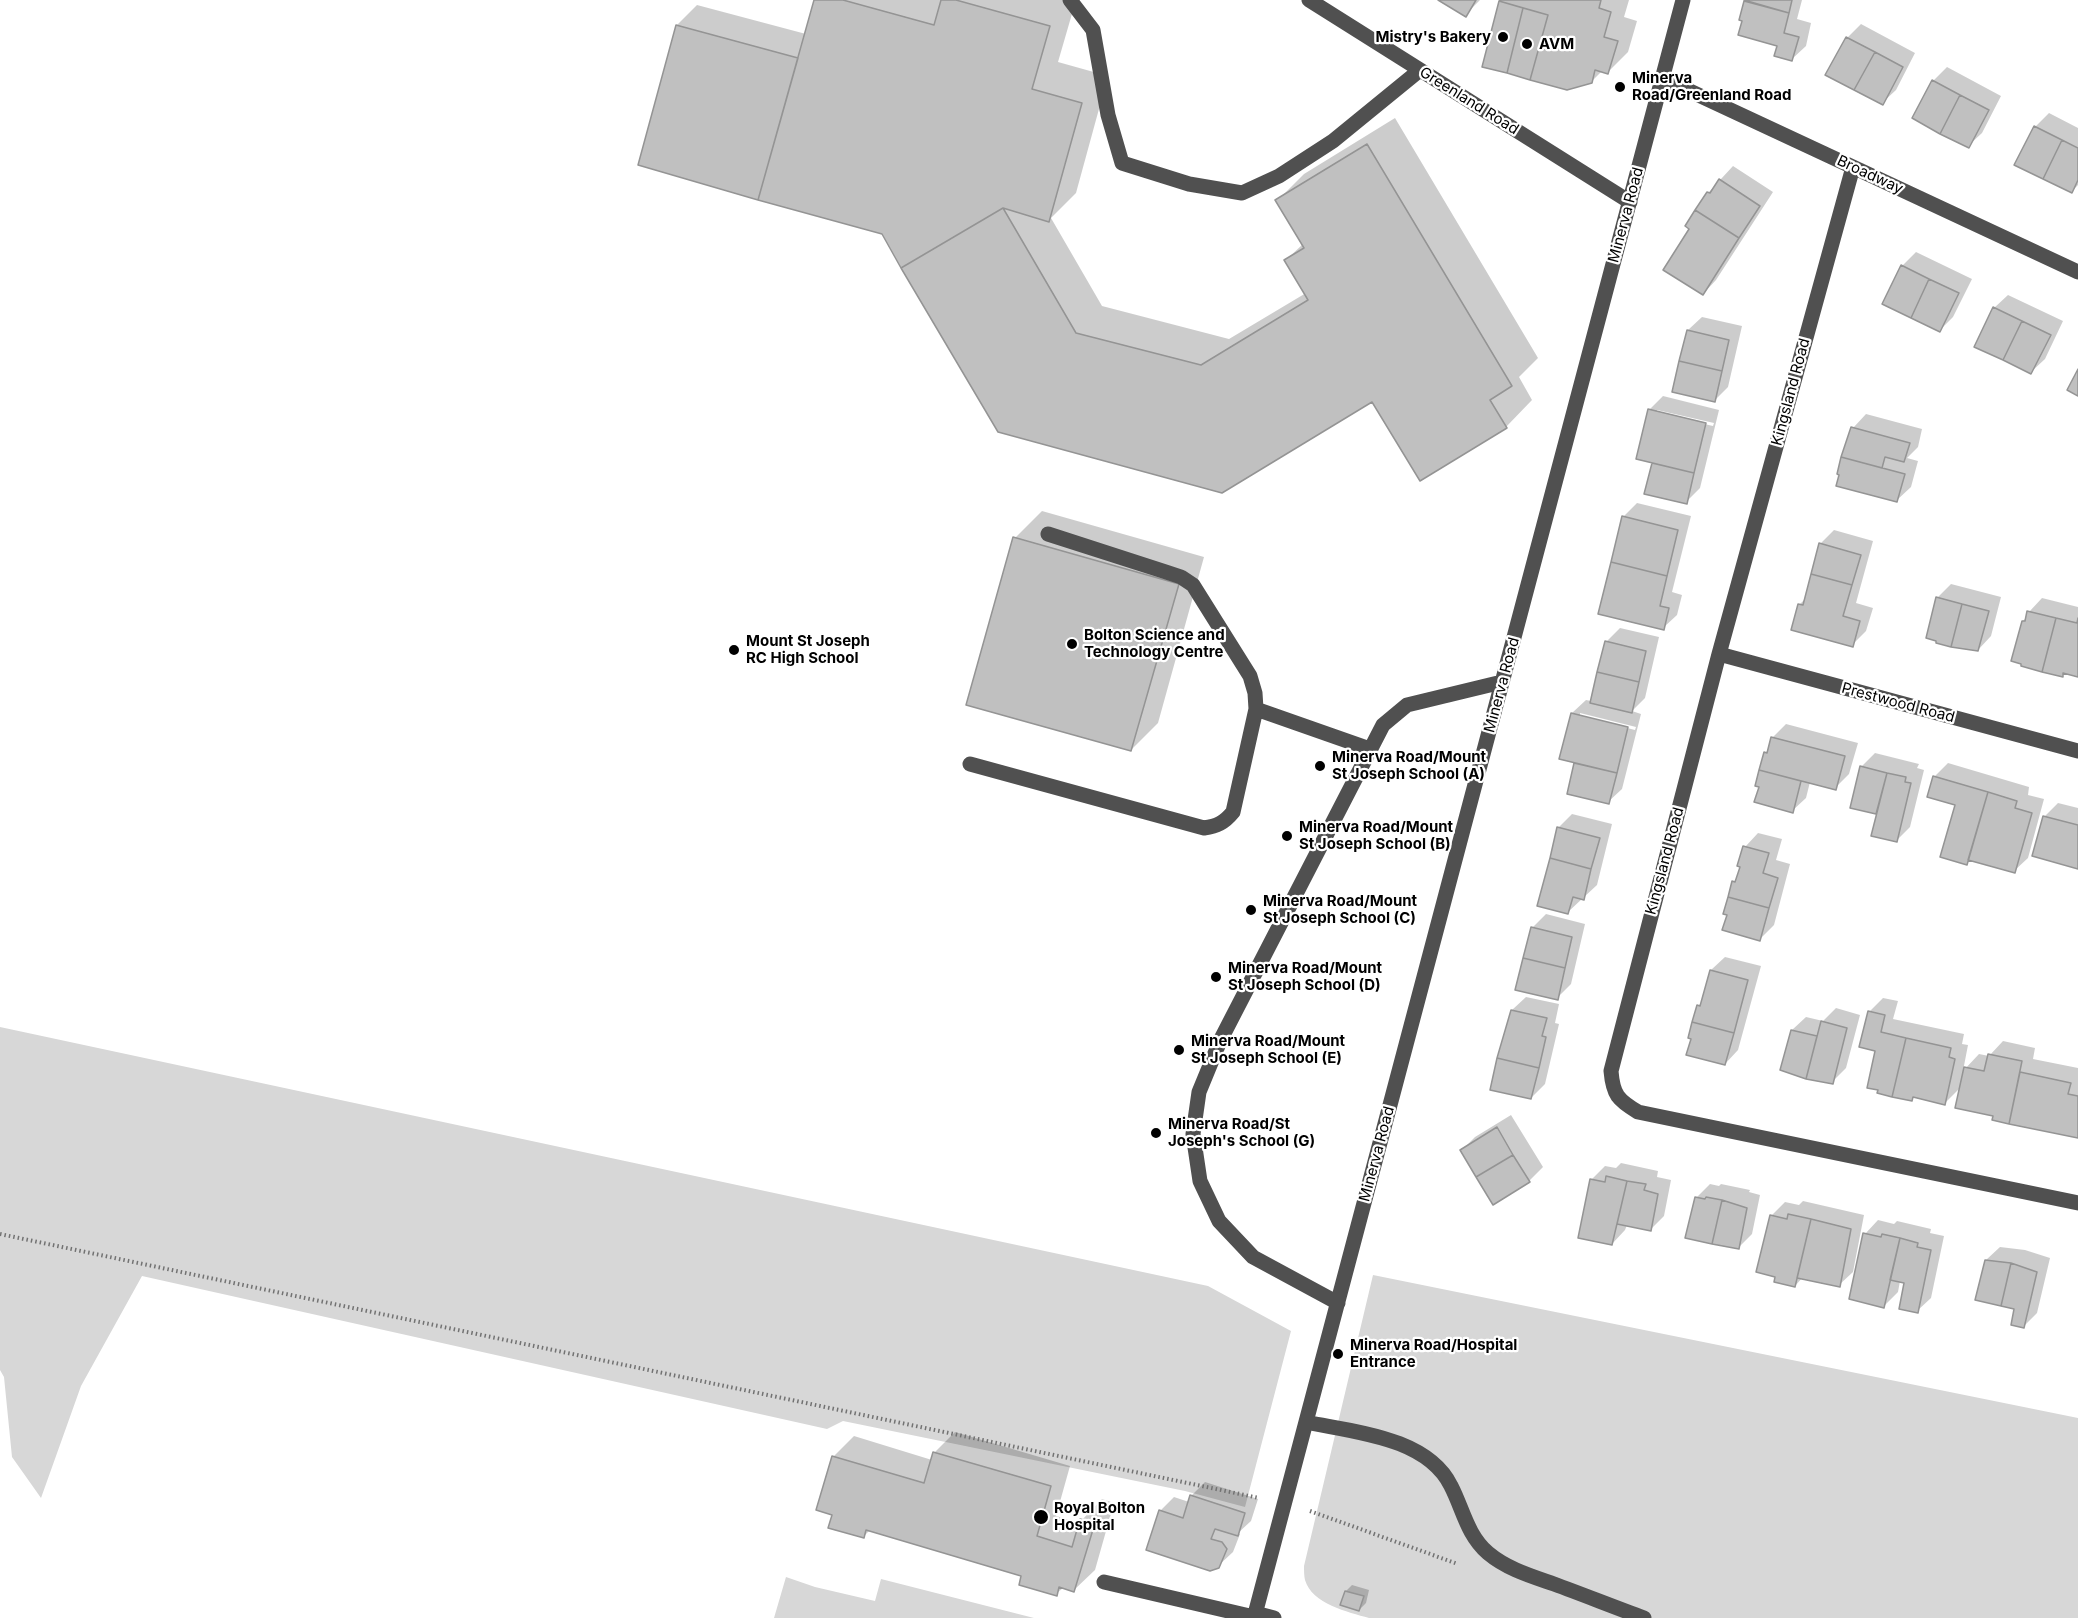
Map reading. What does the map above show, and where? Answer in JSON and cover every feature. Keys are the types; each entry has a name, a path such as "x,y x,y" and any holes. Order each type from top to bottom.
{"street":[{"path":"1070,0 1093,30 1108,115 1122,163 1189,184 1242,193 1279,176 1333,141 1420,70"},
{"name":"Greenland Road","path":"1309,0 1630,202"},
{"name":"Minerva Road","path":"1255,1616 1683,0"},
{"name":"Broadway","path":"1662,78 2078,272"},
{"name":"Kingsland Road","path":"1854,167 1719,654 1611,1071 1612,1088 1622,1102 1638,1112 2078,1203"},
{"path":"970,764 1204,828 1217,826 1233,813 1257,709 1255,693 1250,676 1193,585 1181,577 1048,534"},
{"name":"Prestwood Road","path":"1719,654 2078,751"},
{"path":"1338,1303 1253,1257 1219,1221 1200,1181 1192,1134 1199,1092 1220,1041 1383,725 1407,705 1502,682"},
{"path":"1257,709 1370,749"},
{"path":"1306,1422 1391,1440 1417,1451 1440,1468 1451,1484 1470,1531 1487,1552 1507,1566 1644,1618"},
{"path":"1104,1582 1255,1616 1274,1618"}],"path":[{"path":"0,1234 1285,1503 1334,1518 1464,1566"}],"shaded area":[{"path":"0,1027 1208,1286 1291,1331 1245,1507 1185,1491 843,1421 827,1429 142,1276 81,1386 41,1498 12,1457 4,1377 0,1370"},
{"path":"1373,1275 2078,1418 2078,1618 1369,1618 1332,1606 1315,1595 1309,1588 1305,1580 1304,1566"},
{"path":"786,1577 815,1587 875,1601 881,1579 1034,1618 774,1618"}],"building":[{"path":"814,0 843,0 934,25 941,0 956,0 1050,26 1032,89 1082,103 1049,222 1003,208 901,268 882,234 758,200"},
{"path":"1438,0 1476,0 1466,17"},
{"path":"1500,0 1601,0 1599,8 1611,12 1604,37 1618,41 1608,74 1595,70 1592,83 1567,90 1530,80 1548,15"},
{"path":"1744,0 1792,0 1789,13"},
{"name":"Mistry's Bakery","path":"1499,1 1523,8 1507,73 1482,67"},
{"path":"1744,1 1789,13 1784,33 1799,37 1792,61 1774,56 1777,46 1738,35"},
{"name":"AVM","path":"1523,8 1548,15 1530,80 1507,73"},
{"path":"676,25 798,58 758,200 638,165"},
{"path":"1846,37 1875,52 1854,90 1825,75"},
{"path":"1875,52 1903,67 1883,105 1854,90"},
{"path":"1932,80 1960,95 1940,134 1912,118"},
{"path":"1960,95 1989,110 1969,148 1940,134"},
{"path":"2034,126 2062,140 2043,179 2014,165"},
{"path":"2062,140 2078,148 2078,180 2072,193 2043,179"},
{"path":"1367,144 1512,386 1490,400 1507,428 1420,481 1372,402 1222,493 998,432 901,268 1003,208 1076,333 1201,365 1308,300 1284,260 1304,248 1275,200"},
{"path":"1719,179 1760,206 1739,238 1695,210"},
{"path":"1695,210 1739,238 1703,295 1663,270 1689,229 1685,226"},
{"path":"1901,265 1929,279 1911,318 1882,304"},
{"path":"1929,279 1959,293 1940,332 1911,318"},
{"path":"1993,307 2022,321 2003,360 1974,347"},
{"path":"2022,321 2051,335 2031,374 2003,360"},
{"path":"1687,330 1729,340 1722,371 1679,361"},
{"path":"1679,361 1722,371 1715,402 1672,392"},
{"path":"2078,369 2078,396 2067,390"},
{"path":"1648,409 1706,423 1694,473 1636,459"},
{"path":"1851,427 1910,443 1904,462 1885,457 1882,468 1841,457"},
{"path":"1841,457 1905,474 1897,502 1836,486"},
{"path":"1652,463 1694,473 1687,504 1644,494"},
{"path":"1622,516 1678,530 1667,576 1611,562"},
{"name":"Bolton Science and Technology Centre","path":"1013,537 1179,584 1131,751 966,705"},
{"path":"1819,543 1861,555 1852,585 1811,574"},
{"path":"1611,562 1667,576 1660,606 1669,608 1664,630 1598,614"},
{"path":"1811,574 1852,585 1843,616 1860,621 1853,647 1791,630 1798,604 1803,605"},
{"path":"1936,597 1962,604 1951,647 1926,638"},
{"path":"1962,604 1989,611 1978,651 1951,647"},
{"path":"2027,611 2056,618 2042,672 2011,661"},
{"path":"2056,618 2077,623 2078,618 2078,677 2063,673 2063,677 2042,672"},
{"path":"1605,641 1646,651 1639,682 1597,672"},
{"path":"1597,672 1639,682 1632,713 1590,703"},
{"path":"1571,713 1628,727 1617,773 1559,759"},
{"path":"1771,737 1845,756 1836,790 1759,770"},
{"path":"1574,763 1617,773 1609,804 1567,794"},
{"path":"1860,766 1887,773 1876,814 1850,808"},
{"path":"1759,770 1801,781 1793,813 1754,802 1759,787 1755,786"},
{"path":"1887,773 1906,777 1905,782 1911,783 1897,842 1871,836"},
{"path":"1933,776 1988,792 1967,865 1940,857 1955,805 1927,797"},
{"path":"1988,792 2017,801 2015,808 2032,813 2015,873 1968,860"},
{"path":"2043,816 2078,825 2078,869 2032,856"},
{"path":"1557,827 1600,838 1591,869 1550,858"},
{"path":"1743,846 1769,853 1763,873 1778,878 1769,908 1728,897 1732,881 1735,882 1740,867 1737,866"},
{"path":"1550,858 1591,869 1584,900 1573,897 1568,914 1537,906"},
{"path":"1728,897 1769,908 1760,941 1722,930 1727,915 1723,914"},
{"path":"1531,927 1572,937 1565,968 1523,958"},
{"path":"1523,958 1565,968 1558,1000 1515,990"},
{"path":"1710,970 1748,980 1734,1033 1692,1022 1697,1005 1700,1006"},
{"path":"1511,1010 1547,1018 1542,1036 1546,1037 1539,1068 1497,1058"},
{"path":"1868,1011 1885,1015 1881,1032 1906,1038 1892,1097 1877,1093 1878,1090 1867,1088 1875,1051 1859,1047"},
{"path":"1821,1021 1847,1028 1833,1084 1806,1079"},
{"path":"1692,1022 1734,1033 1725,1065 1686,1055 1691,1039 1688,1038"},
{"path":"1791,1030 1817,1036 1806,1079 1780,1070"},
{"path":"1906,1038 1951,1048 1949,1057 1955,1059 1945,1105 1913,1097 1912,1101 1892,1097"},
{"path":"1988,1054 2022,1061 2009,1124 1992,1120 1993,1116 1955,1108 1964,1067 1984,1071"},
{"path":"1497,1058 1539,1068 1531,1099 1490,1090"},
{"path":"2020,1072 2071,1083 2068,1094 2078,1096 2078,1138 2009,1124"},
{"path":"1497,1127 1513,1155 1476,1177 1460,1150"},
{"path":"1513,1155 1530,1182 1493,1205 1476,1177"},
{"path":"1606,1176 1627,1181 1612,1245 1578,1238 1590,1179 1605,1182"},
{"path":"1627,1181 1646,1184 1644,1190 1658,1194 1651,1231 1617,1224"},
{"path":"1695,1197 1722,1200 1712,1244 1685,1238"},
{"path":"1722,1200 1747,1208 1739,1249 1712,1244"},
{"path":"1788,1214 1811,1219 1795,1287 1774,1282 1775,1277 1756,1272 1770,1215 1787,1219"},
{"path":"1811,1219 1851,1229 1840,1287 1797,1278"},
{"path":"1863,1233 1900,1238 1884,1308 1849,1299"},
{"path":"1900,1238 1918,1243 1917,1247 1931,1250 1918,1313 1899,1309 1904,1283 1890,1280"},
{"path":"1985,1260 2011,1263 2001,1306 1975,1300"},
{"path":"2011,1263 2037,1272 2024,1328 2011,1325 2014,1309 2001,1306"},
{"path":"933,1452 1051,1486 1037,1536 1072,1547 1080,1519 1095,1523 1074,1592 1059,1587 1057,1596 1019,1585 1021,1576 866,1530 864,1538 828,1528 832,1515 816,1510 832,1456 924,1483"},
{"path":"1190,1495 1245,1513 1238,1536 1215,1529 1211,1539 1222,1542 1227,1549 1219,1568 1210,1571 1146,1550 1159,1510 1183,1518"},
{"path":"1345,1591 1364,1596 1359,1611 1340,1605"}],"place":[{"name":"Mistry's Bakery","path":"1503,37"},
{"name":"AVM","path":"1527,44"},
{"name":"Minerva Road/Greenland Road","path":"1620,87"},
{"name":"Bolton Science and Technology Centre","path":"1072,644"},
{"name":"Mount St Joseph RC High School","path":"734,650"},
{"name":"Minerva Road/Mount St Joseph School (A)","path":"1320,766"},
{"name":"Minerva Road/Mount St Joseph School (B)","path":"1287,836"},
{"name":"Minerva Road/Mount St Joseph School (C)","path":"1251,910"},
{"name":"Minerva Road/Mount St Joseph School (D)","path":"1216,977"},
{"name":"Minerva Road/Mount St Joseph School (E)","path":"1179,1050"},
{"name":"Minerva Road/St Joseph's School (G)","path":"1156,1133"},
{"name":"Minerva Road/Hospital Entrance","path":"1338,1354"},
{"name":"Royal Bolton Hospital","path":"1041,1517"}]}
